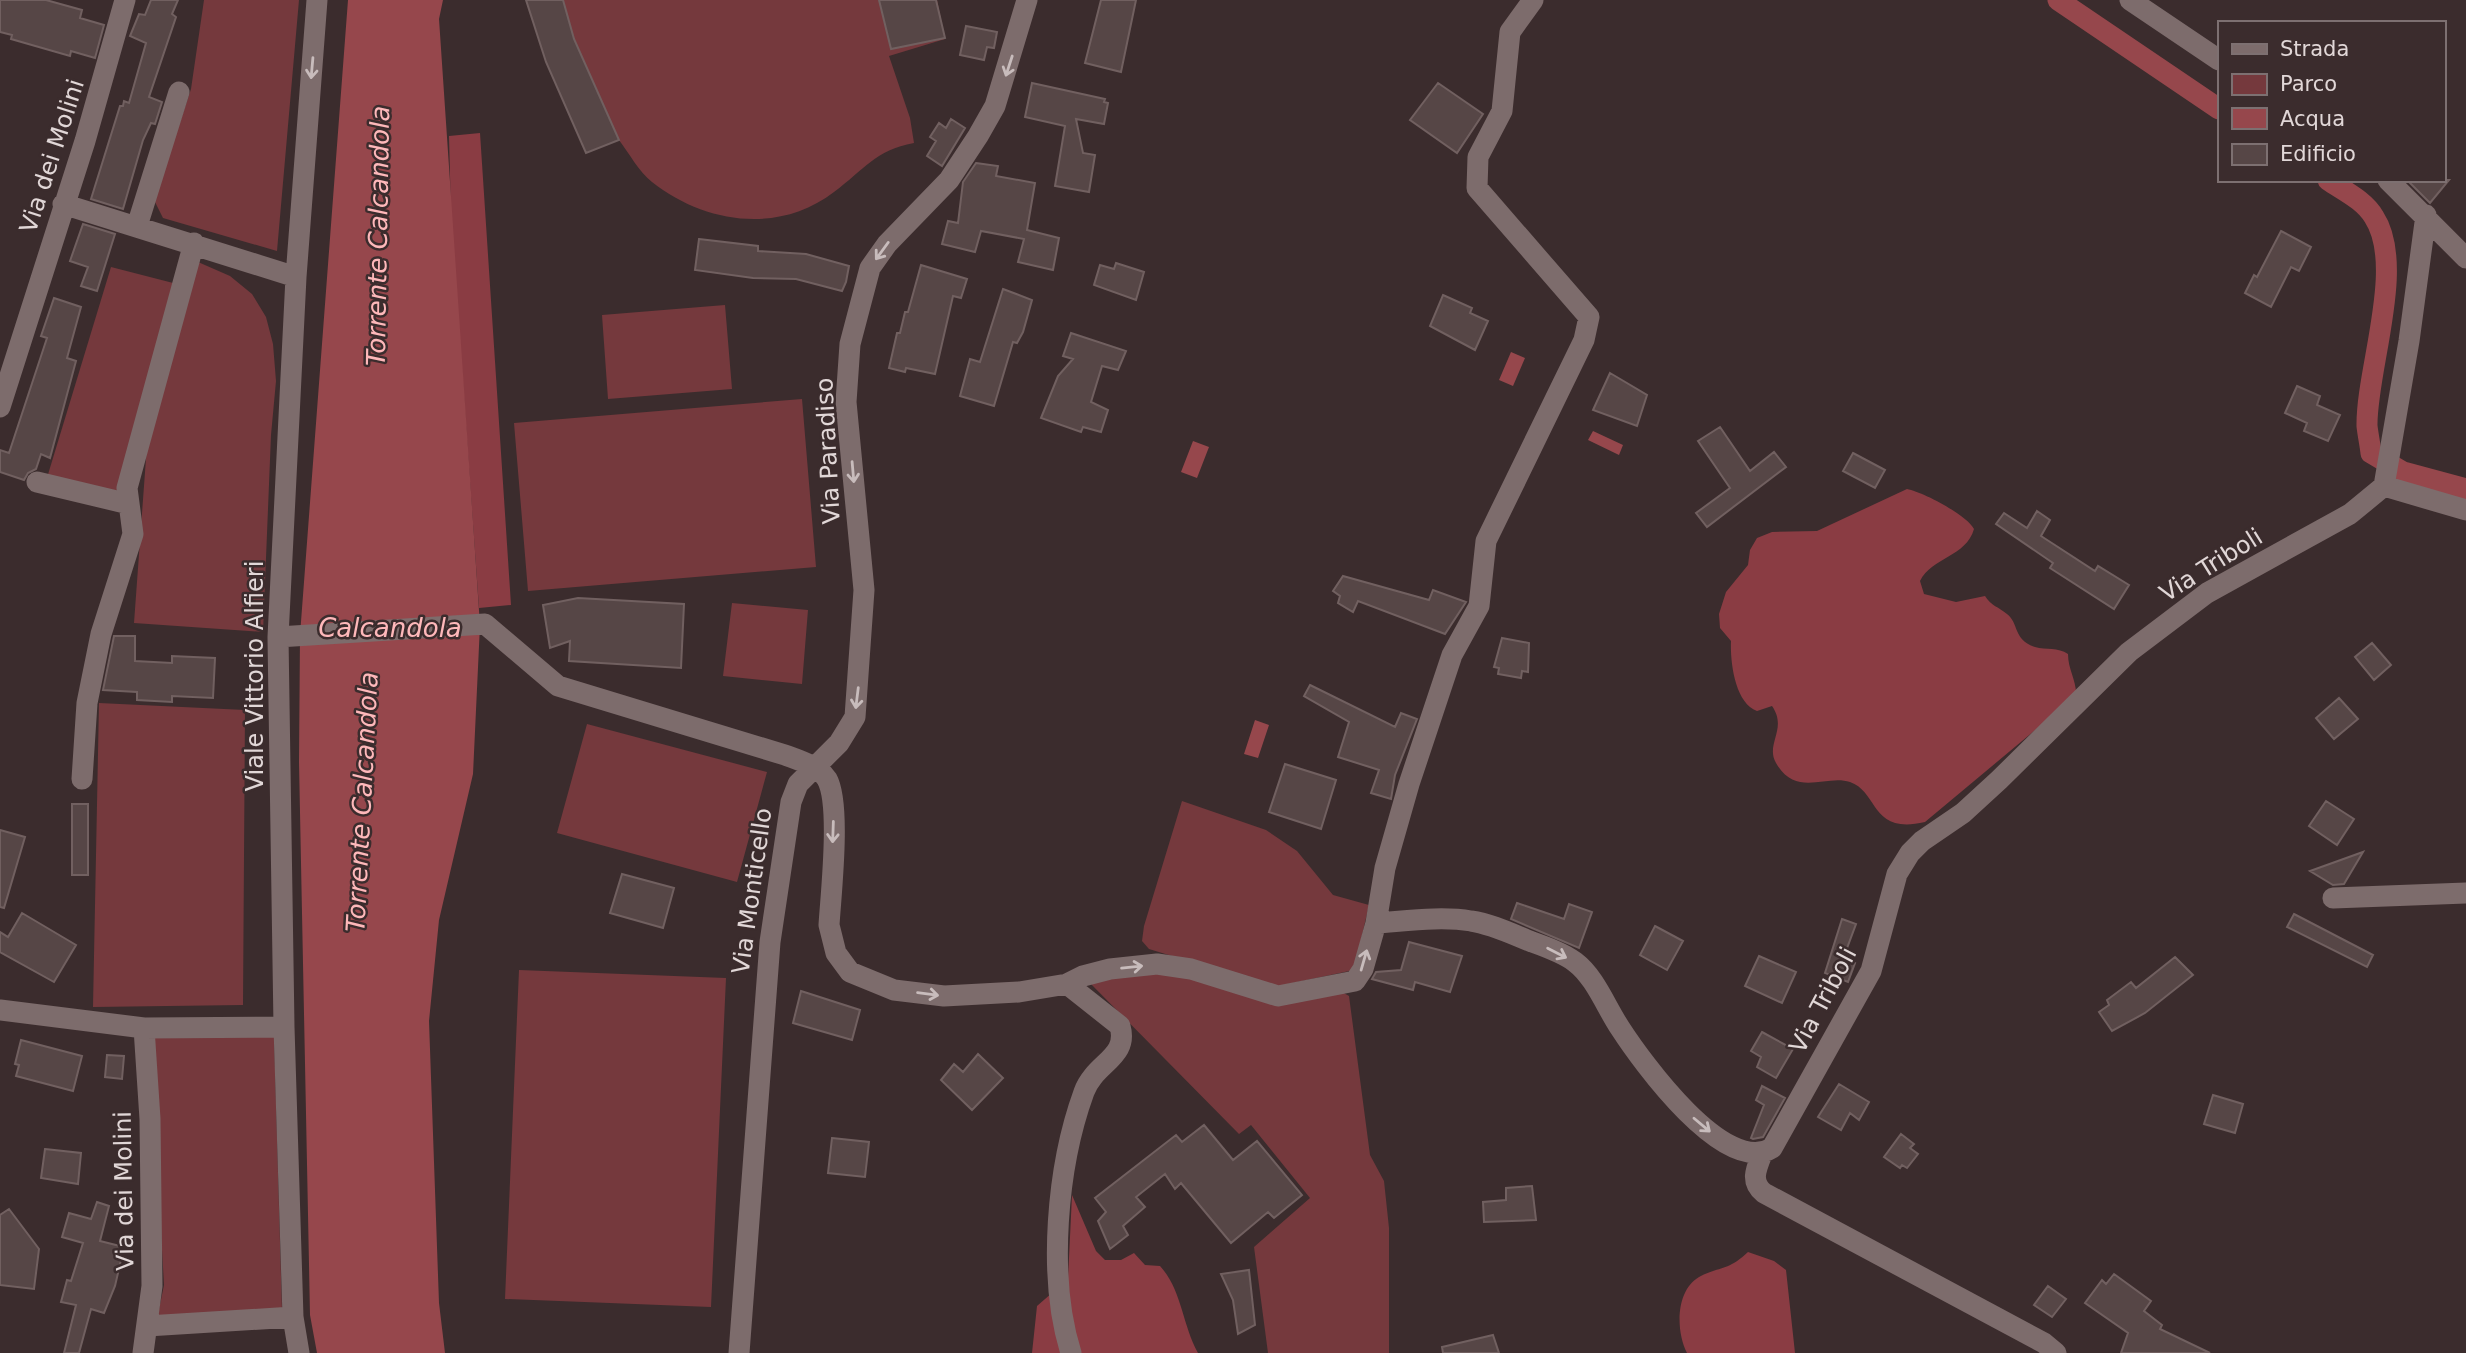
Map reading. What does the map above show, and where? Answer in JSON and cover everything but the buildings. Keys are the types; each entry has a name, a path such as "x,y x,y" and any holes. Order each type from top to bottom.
{"street":[{"name":"Via dei Molini","path":"0,407 125,0"},
{"name":"Viale Vittorio Alfieri","path":"299,1353 293,1317 284,1027 278,637 296,277 317,0"},
{"name":"Via Paradiso","path":"816,769 839,743 855,718 859,691 864,590 846,401 850,344 870,268 887,244 949,180 978,136 995,106 1027,0"},
{"path":"278,637 485,624 558,686 785,755 816,769 826,778 833,814 830,925 832,943 850,972 894,990 944,996 1019,992 1067,984 1110,969 1157,964 1191,969 1278,996 1355,981 1363,969 1376,923 1385,868 1409,784 1452,655 1479,606 1486,541 1584,340 1589,317 1477,188 1478,157 1502,111 1510,32 1533,0"},
{"path":"2130,0 2218,59"},
{"path":"137,226 179,92"},
{"path":"2390,182 2466,258"},
{"path":"63,204 296,277"},
{"path":"2426,215 2386,482 2466,510"},
{"path":"82,779 87,703 101,634 133,534 127,488 194,243"},
{"path":"37,482 129,504"},
{"name":"Via Triboli","path":"1762,1154 1772,1148 1871,971 1897,874 1910,853 1922,841 1963,814 2129,652 2207,593 2350,514 2386,482"},
{"name":"Via Monticello","path":"739,1353 758,1074 778,874 794,791 798,784 816,769"},
{"path":"2333,898 2466,893"},
{"path":"1376,923 1470,920 1538,944 1576,963 1590,979 1621,1030 1680,1105 1721,1140 1749,1153 1762,1154 1755,1177 1758,1188 1764,1193 2044,1343 2056,1353"},
{"path":"1067,984 1120,1026 1123,1037 1120,1049 1090,1075 1068,1147 1059,1217 1060,1289 1071,1353"},
{"path":"0,1010 144,1028 284,1027"},
{"name":"Via dei Molini","path":"143,1353 152,1286 150,1119 144,1028"},
{"path":"146,1326 293,1317"}],"green space":[{"path":"204,0 299,0 277,251 163,218 154,200 191,89"},
{"path":"526,0 937,0 945,39 889,56 910,118 914,143 879,156 812,206 766,219 741,218 718,215 672,196 647,178 619,140 586,153 546,62"},
{"path":"198,262 230,276 252,294 266,317 273,344 276,381 271,435 263,632 134,623 148,431"},
{"path":"111,267 177,284 119,491 46,481"},
{"path":"725,305 732,389 608,399 602,315"},
{"path":"802,399 816,567 528,591 514,423"},
{"path":"732,603 808,610 802,684 723,676"},
{"path":"99,703 245,710 243,1005 93,1007"},
{"path":"587,724 767,772 737,882 557,833"},
{"path":"1182,801 1266,830 1297,851 1333,895 1369,905 1354,970 1274,987 1149,949 1142,941 1144,926"},
{"path":"519,970 726,978 711,1307 505,1299"},
{"path":"1140,972 1342,992 1349,996 1370,1155 1384,1181 1389,1228 1389,1353 1268,1353 1254,1247 1310,1198 1251,1125 1239,1134 1089,982"},
{"path":"274,1034 282,1311 157,1319 164,1285 150,1036"}],"shaded area":[{"path":"480,133 511,605 479,608 451,215 449,136"},
{"path":"1907,489 1944,505 1963,517 1974,529 1964,546 1925,573 1920,581 1924,594 1956,602 1985,596 2011,618 2020,636 2028,644 2068,654 2076,696 1925,822 1907,824 1894,823 1885,818 1866,794 1850,782 1802,782 1784,774 1773,756 1778,722 1776,714 1772,706 1757,711 1744,700 1735,681 1731,641 1720,628 1719,614 1726,592 1748,565 1750,550 1757,538 1772,532 1817,531"},
{"path":"1072,1195 1096,1251 1105,1260 1121,1260 1134,1253 1145,1265 1160,1266 1173,1286 1198,1353 1032,1353 1037,1306 1068,1279"},
{"path":"1748,1252 1774,1261 1786,1270 1795,1353 1687,1353 1680,1323 1685,1292 1699,1277 1729,1266"}],"water":[{"name":"Calcandola","path":"348,0 443,0 439,19 480,625 473,774 439,920 429,1021 439,1303 445,1353 317,1353 310,1315 299,762 300,635"},
{"path":"1511,352 1525,358 1513,386 1499,380"},
{"path":"1593,431 1623,445 1619,455 1588,440"},
{"path":"1193,441 1209,447 1197,478 1181,472"},
{"path":"1255,720 1269,725 1258,758 1244,754"}],"waterway":[{"path":"2058,0 2218,108"},
{"path":"2331,182 2365,206 2374,217 2383,238 2386,290 2368,403 2367,426 2371,453 2403,472 2466,489"}],"water label":[{"name":"Torrente Calcandola","path":"378,236"},
{"name":"Torrente Calcandola","path":"362,802"}]}
